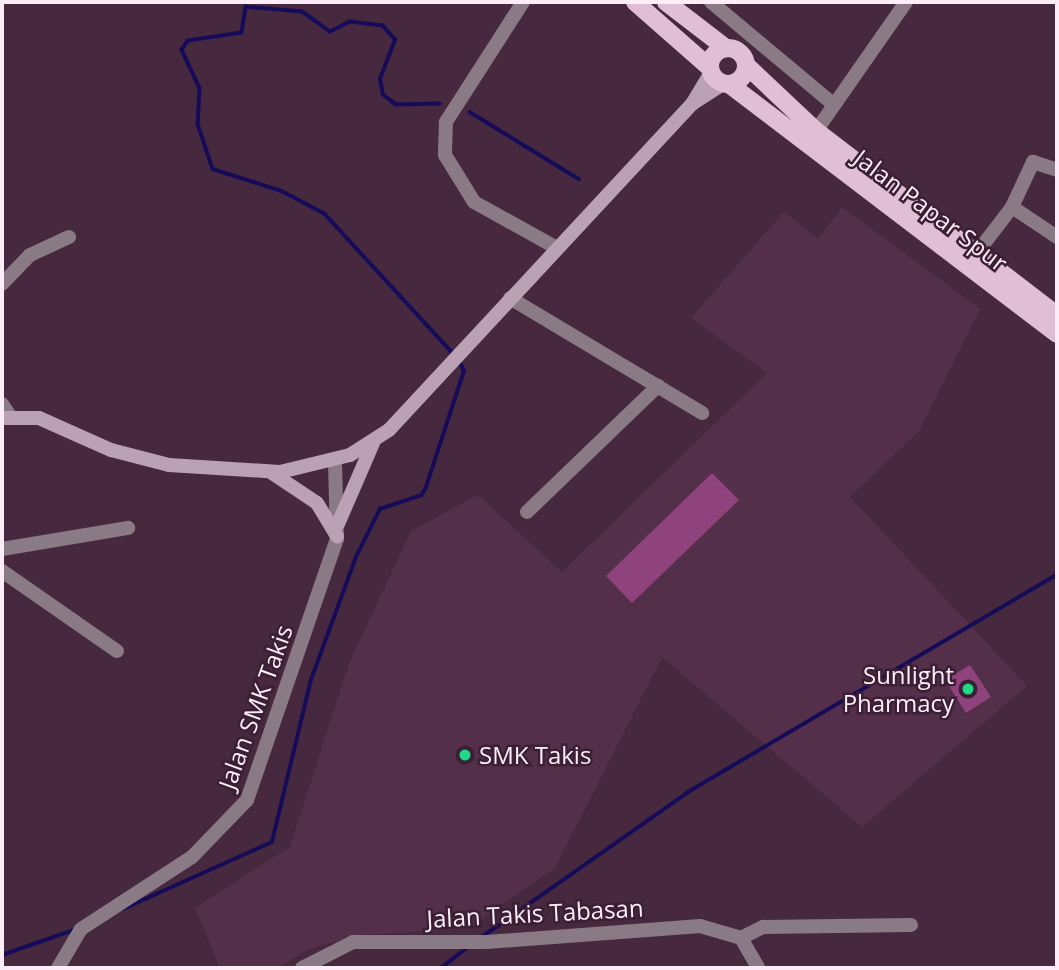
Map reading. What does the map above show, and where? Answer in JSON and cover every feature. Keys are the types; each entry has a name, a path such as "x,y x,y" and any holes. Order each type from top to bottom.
{"main road":[{"name":"Jalan Papar Spur","path":"635,2 718,77 1057,334"},
{"path":"666,2 726,48 737,51 746,65 816,131 1057,315"},
{"path":"5,413 39,418 133,457 270,471 335,462 373,443 718,77 726,48"},
{"path":"718,77 740,80 746,65"},
{"path":"338,530 373,443"},
{"path":"270,471 317,503 338,530"}],"street":[{"path":"523,2 446,122 445,155 474,202 557,248"},
{"path":"711,2 834,105"},
{"path":"816,131 906,2"},
{"path":"976,254 1012,207 1033,162 1057,170"},
{"path":"1012,207 1057,237"},
{"path":"2,284 30,255 69,236"},
{"path":"510,298 702,413"},
{"path":"527,512 658,386"},
{"name":"Jalan SMK Takis","path":"58,968 64,954 91,920 192,857 247,800 338,530 335,462"},
{"path":"2,549 128,528"},
{"path":"2,571 117,651"},
{"path":"758,968 741,939 763,927 911,925"},
{"name":"Jalan Takis Tabasan","path":"302,968 341,944 487,942 700,926 741,939"}],"shaded area":[{"path":"842,207 980,309 919,431 850,497 1027,686 862,827 662,657 555,868 467,929 356,935 309,949 277,968 220,968 195,908 290,847 349,663 411,531 478,495 562,572 767,373 691,318 784,212 818,239"}],"building":[{"path":"712,473 739,500 632,603 606,576"},
{"name":"Sunlight Pharmacy","path":"970,665 991,697 966,713 945,680"}],"waterway":[{"path":"440,104 396,105 383,95 380,79 395,40 383,26 350,22 330,32 302,12 246,7 242,33 188,41 182,50 200,88 198,124 213,169 282,191 325,214 453,353"},
{"path":"470,112 579,179"},
{"path":"123,909 272,842 311,680 356,557 380,509 422,495 464,371 458,359"},
{"path":"482,937 688,792 1057,575"},
{"path":"2,955 74,930"},
{"path":"441,968 467,948"}],"place":[{"name":"Sunlight Pharmacy","path":"968,689"},
{"name":"SMK Takis","path":"465,755"}]}
